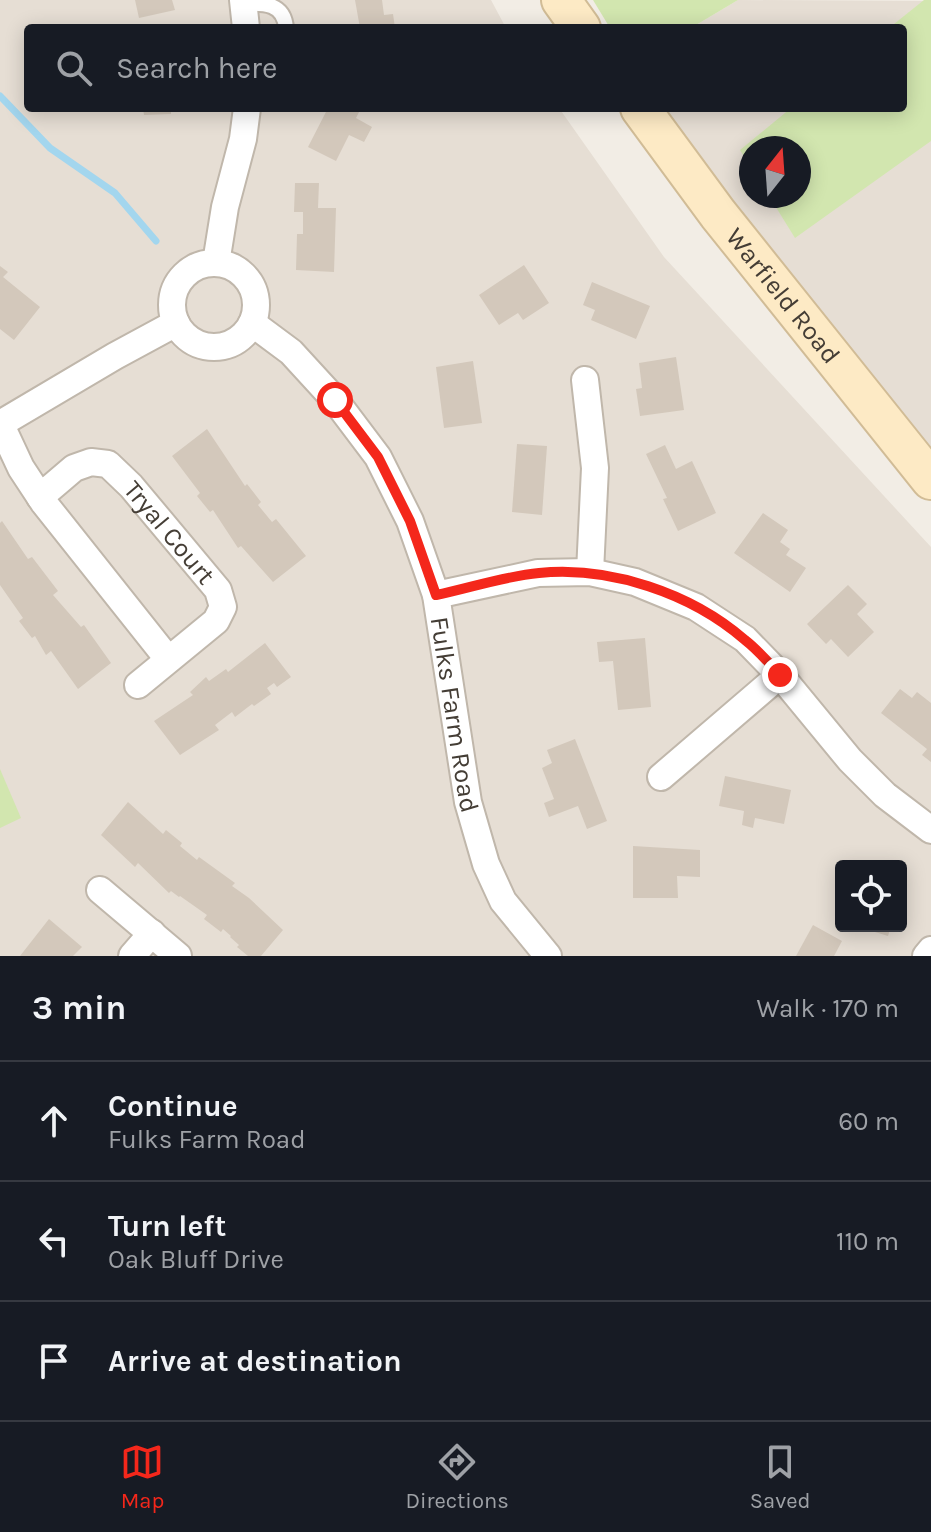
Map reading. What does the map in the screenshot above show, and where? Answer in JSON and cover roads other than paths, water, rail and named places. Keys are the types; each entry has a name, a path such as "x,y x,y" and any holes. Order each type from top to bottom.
{"street":[{"path":"561,0 578,24"},
{"path":"216,263 246,112"},
{"name":"Warfield Road","path":"643,112 718,214 931,480"},
{"path":"216,263 237,270 249,283 256,304 252,323 239,339 216,347 199,345 186,337 176,323 172,307 174,290 192,269 216,263"},
{"path":"168,659 40,497 21,468 0,423 176,323"},
{"name":"Fulks Farm Road","path":"252,323 291,352 335,400 378,457 410,521 436,595 468,802 486,864 503,901 548,956"},
{"path":"585,380 595,468 590,572"},
{"name":"Tryal Court","path":"40,497 74,468 91,462 108,464 131,486 218,590 223,607 216,621 138,685"},
{"path":"436,595 538,573 590,572 635,582 696,607 745,639 780,675 850,760 885,795 931,830"},
{"path":"661,777 780,675"},
{"path":"100,890 178,956"},
{"path":"132,956 152,933"},
{"path":"926,956 931,950"}],"lane":[{"path":"244,11 262,3 273,6 281,12 285,24"}],"waterway":[{"path":"0,96 50,148 115,193 156,241"}]}
